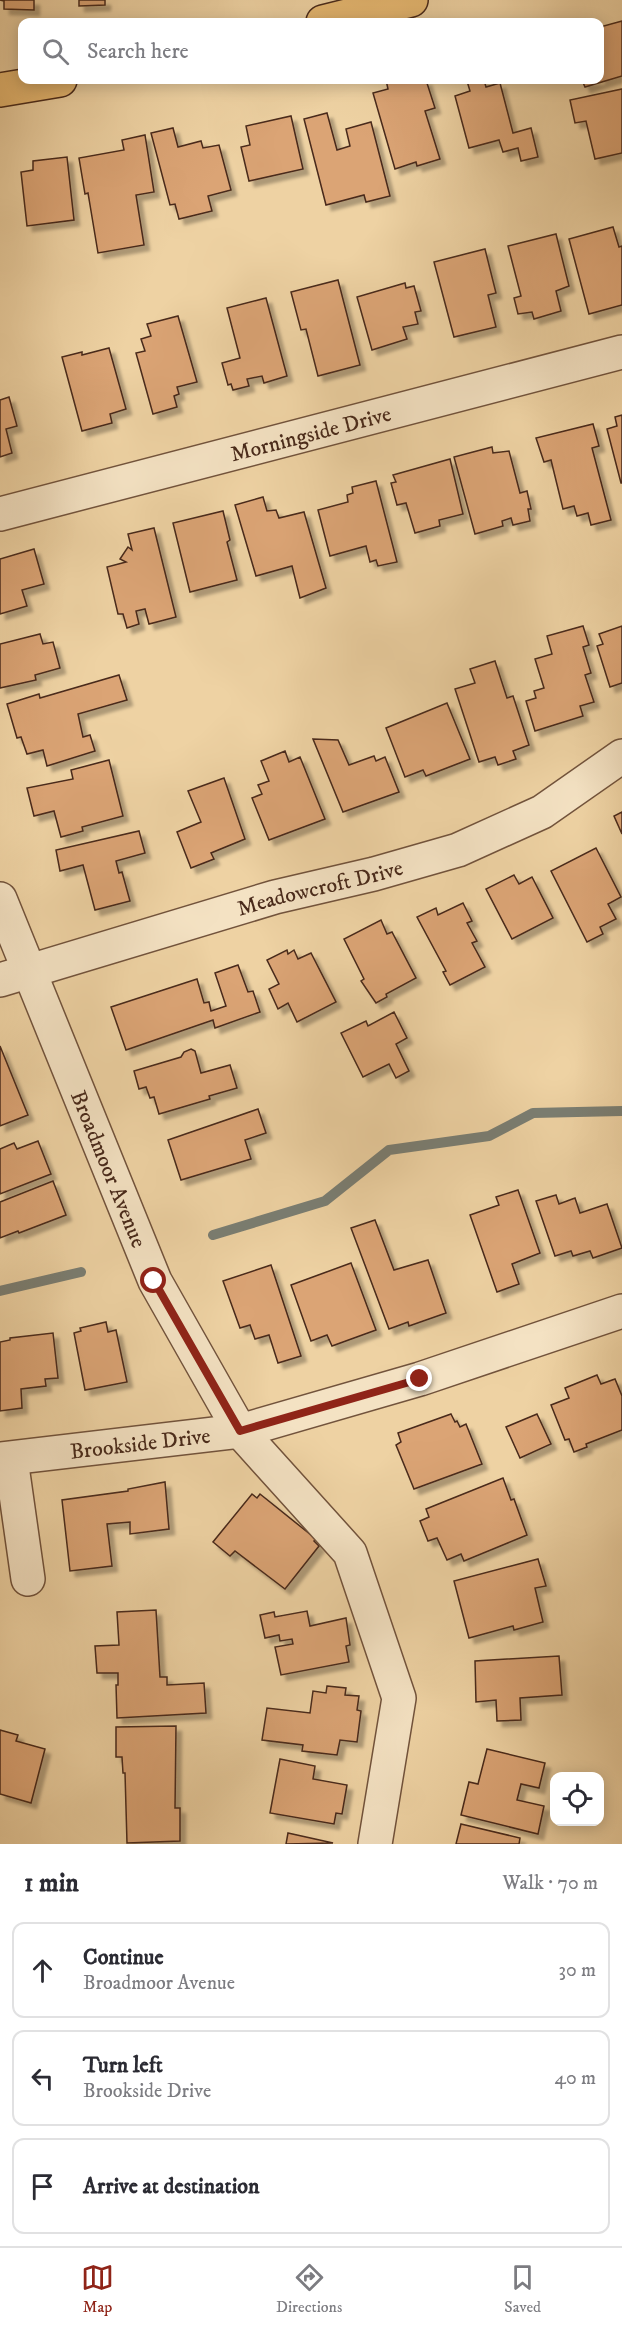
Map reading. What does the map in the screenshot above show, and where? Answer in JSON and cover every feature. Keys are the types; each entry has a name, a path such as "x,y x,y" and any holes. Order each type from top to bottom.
{"main road":[{"path":"339,18 411,0"},
{"path":"0,90 36,84"}],"street":[{"name":"Morningside Drive","path":"0,514 622,352"},
{"name":"Meadowcroft Drive","path":"15,976 275,897 374,874 458,850 542,812 622,756"},
{"name":"Broadmoor Avenue","path":"0,899 15,976 154,1281 240,1431 350,1552 399,1698 375,1844"},
{"name":"Brookside Drive","path":"6,1459 240,1431 420,1379 622,1311"},
{"path":"6,1459 28,1579"}],"building":[{"path":"0,0 34,0 34,10 4,9 4,1"},
{"path":"79,0 105,0 105,5 79,6"},
{"path":"622,21 622,76 604,81 604,26"},
{"path":"387,84 427,84 435,108 425,111 440,159 417,166 416,162 395,169 373,93 388,89"},
{"path":"468,84 485,84 486,87 500,84 513,133 531,128 538,157 521,161 518,148 503,152 499,140 469,148 455,96 470,91"},
{"path":"622,89 622,153 595,159 586,121 575,123 570,100"},
{"path":"327,113 337,150 350,146 346,129 371,122 390,196 366,202 364,195 326,205 304,119"},
{"path":"291,116 303,169 249,181 241,147 250,145 246,126"},
{"path":"173,128 178,147 201,141 203,148 219,145 231,190 208,196 212,211 179,219 175,204 170,205 151,133"},
{"path":"145,135 154,192 136,195 144,245 98,253 88,193 85,194 79,158 124,150 122,140"},
{"path":"67,157 74,220 27,226 21,172 33,170 33,161"},
{"path":"613,227 619,247 622,246 622,305 589,314 569,239"},
{"path":"556,234 569,286 556,291 561,311 534,319 532,312 518,314 514,298 521,296 508,246"},
{"path":"485,249 496,293 488,295 496,327 454,337 434,262"},
{"path":"338,280 360,365 318,376 306,329 301,330 291,292"},
{"path":"405,283 406,288 414,286 421,311 415,312 418,324 403,327 407,339 372,350 357,297"},
{"path":"266,298 287,376 264,383 262,376 247,379 249,386 233,390 231,384 228,385 222,363 240,358 227,308"},
{"path":"178,316 197,382 177,387 179,394 174,396 177,407 153,414 136,353 145,351 141,339 151,336 147,324"},
{"path":"109,348 126,409 110,414 112,423 82,431 62,357"},
{"path":"9,397 17,426 6,429 12,453 0,457 0,400"},
{"path":"622,415 621,483 607,429 617,426 615,417"},
{"path":"593,424 599,446 592,448 611,520 591,525 588,513 577,516 574,506 563,509 551,460 544,462 536,438"},
{"path":"492,447 493,453 509,451 520,493 527,491 531,509 528,509 530,521 513,525 511,518 502,521 503,526 475,534 454,457"},
{"path":"450,459 463,514 439,520 440,526 415,533 406,503 397,505 391,483 396,482 393,475"},
{"path":"376,481 397,562 378,566 376,560 370,562 366,546 330,556 318,510 348,502 347,495 353,493 352,487"},
{"path":"263,497 267,511 276,510 279,518 304,512 326,588 300,598 292,566 256,576 235,505"},
{"path":"223,511 230,540 227,542 237,580 190,592 173,523"},
{"path":"154,528 176,617 149,624 145,609 136,611 139,624 127,628 123,614 118,614 107,567 126,562 120,559 128,547 132,550 128,534"},
{"path":"34,549 44,584 22,590 27,606 0,614 0,559"},
{"path":"583,626 589,645 583,647 591,673 585,675 594,702 580,706 583,716 535,731 526,701 536,698 534,691 544,688 535,659 552,654 547,636"},
{"path":"622,626 622,683 610,687 597,646 603,644 599,634"},
{"path":"40,634 43,644 53,642 60,668 35,675 36,680 0,688 0,644"},
{"path":"495,661 507,698 513,696 529,745 513,751 516,759 498,765 495,757 479,762 455,689 475,683 470,669"},
{"path":"119,675 127,700 78,714 83,737 90,735 95,751 47,766 43,750 27,754 21,737 17,738 7,704 39,694 40,698"},
{"path":"447,703 470,759 426,776 423,770 405,777 386,728"},
{"path":"313,739 338,740 349,765 374,756 376,761 385,757 399,792 343,812"},
{"path":"285,751 289,762 300,757 325,819 269,840 252,798 262,794 258,785 269,781 261,761"},
{"path":"109,760 123,816 82,827 83,831 61,837 54,811 34,816 27,788 73,779 71,770"},
{"path":"224,778 245,839 211,853 214,859 191,868 177,832 201,822 188,791"},
{"path":"622,812 622,834 614,816"},
{"path":"139,831 145,853 116,861 119,873 122,872 130,901 95,910 83,865 60,871 56,850"},
{"path":"596,848 621,897 608,904 616,919 600,927 603,934 587,942 551,871"},
{"path":"514,875 519,884 532,877 553,918 512,939 486,889"},
{"path":"463,903 472,921 467,923 477,941 472,943 485,967 450,985 443,972 446,971 417,917 436,908 438,915"},
{"path":"381,920 387,934 392,932 416,978 386,994 387,997 376,1003 361,981 364,979 344,939"},
{"path":"287,950 288,954 294,950 298,959 311,953 336,1002 297,1022 288,1003 278,1009 269,989 279,984 267,960"},
{"path":"238,965 248,992 253,991 260,1012 215,1028 213,1020 126,1050 111,1007 197,979 204,1003 209,1002 211,1011 226,1006 215,973"},
{"path":"394,1012 407,1038 396,1044 409,1071 396,1078 389,1064 363,1077 341,1033 366,1021 368,1026"},
{"path":"0,1046 28,1115 0,1126"},
{"path":"191,1049 195,1051 201,1073 230,1065 237,1088 209,1096 210,1099 159,1114 154,1097 150,1098 146,1087 139,1089 134,1071 181,1057 184,1052"},
{"path":"258,1109 266,1133 245,1140 251,1159 181,1180 168,1140"},
{"path":"38,1141 51,1174 0,1194 0,1149 14,1143 17,1149"},
{"path":"53,1181 66,1215 0,1238 0,1202"},
{"path":"518,1190 540,1253 512,1264 519,1284 497,1292 470,1215 499,1205 496,1197"},
{"path":"556,1195 559,1204 575,1198 580,1213 607,1204 622,1248 593,1258 590,1251 573,1256 571,1251 555,1256 536,1201"},
{"path":"375,1220 394,1270 428,1260 446,1313 409,1326 408,1322 389,1329 351,1228"},
{"path":"351,1263 376,1330 332,1346 327,1335 311,1341 291,1285"},
{"path":"271,1265 301,1356 278,1363 269,1335 255,1339 250,1325 240,1328 223,1281"},
{"path":"106,1322 108,1332 116,1330 127,1382 85,1390 74,1333 81,1331 80,1328"},
{"path":"53,1333 58,1378 45,1379 46,1386 21,1389 22,1408 0,1411 0,1342 10,1340 10,1338"},
{"path":"597,1375 601,1384 615,1379 622,1396 622,1430 586,1444 587,1447 574,1452 569,1439 565,1440 551,1405 569,1398 565,1388"},
{"path":"451,1414 460,1427 466,1424 482,1464 414,1489 396,1445 401,1442 398,1433"},
{"path":"537,1414 551,1444 520,1458 506,1427"},
{"path":"503,1478 511,1500 514,1499 527,1535 464,1561 461,1554 447,1560 437,1538 428,1541 420,1521 429,1517 426,1509"},
{"path":"165,1482 169,1529 130,1534 130,1522 107,1524 112,1566 70,1571 62,1500 128,1491 128,1489"},
{"path":"252,1494 257,1498 260,1494 316,1539 314,1541 319,1546 285,1589 235,1551 230,1556 213,1542"},
{"path":"538,1559 546,1586 535,1588 543,1622 514,1630 513,1626 469,1638 454,1581"},
{"path":"156,1610 160,1677 167,1677 167,1685 204,1683 206,1713 117,1718 118,1673 97,1673 95,1646 119,1645 117,1612"},
{"path":"307,1611 310,1626 346,1618 350,1645 346,1646 349,1662 281,1675 275,1647 293,1644 292,1639 280,1641 279,1635 265,1638 260,1615 274,1612 275,1617"},
{"path":"559,1656 562,1695 520,1698 521,1720 497,1721 496,1700 476,1702 475,1661"},
{"path":"327,1686 346,1688 345,1695 359,1696 357,1710 361,1711 357,1742 340,1740 337,1755 302,1751 303,1745 262,1740 267,1708 310,1713 313,1691 326,1693"},
{"path":"176,1726 175,1808 180,1808 180,1841 127,1843 125,1773 123,1773 122,1757 116,1757 116,1727"},
{"path":"0,1730 18,1735 16,1741 45,1749 31,1803 0,1794"},
{"path":"487,1749 545,1763 539,1788 521,1784 517,1800 544,1806 538,1834 461,1815 469,1782 478,1784"},
{"path":"280,1759 315,1766 313,1779 347,1785 342,1814 336,1813 334,1824 270,1813"},
{"path":"461,1824 520,1838 519,1844 456,1844"},
{"path":"288,1833 333,1843 286,1844"}],"waterway":[{"path":"213,1235 325,1201 389,1150 489,1136 533,1113 622,1111"},
{"path":"0,1291 81,1272"}],"route":[{"path":"154,1281 240,1431 420,1379"}]}
